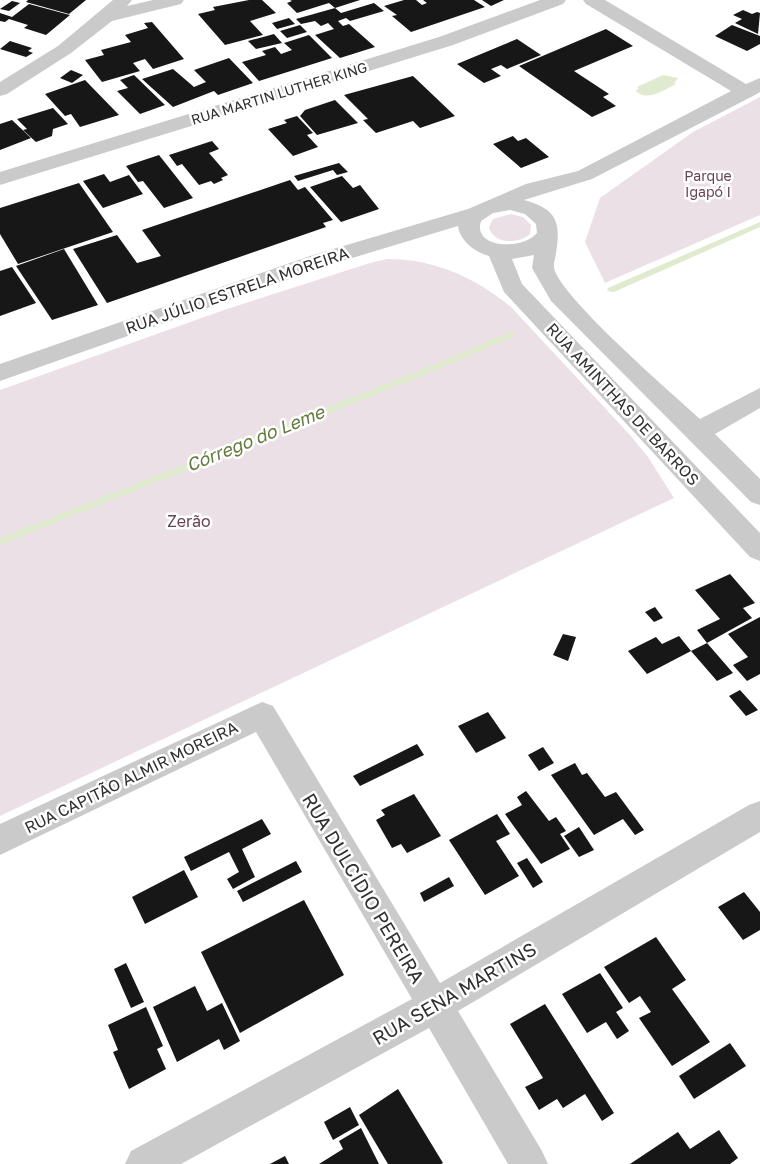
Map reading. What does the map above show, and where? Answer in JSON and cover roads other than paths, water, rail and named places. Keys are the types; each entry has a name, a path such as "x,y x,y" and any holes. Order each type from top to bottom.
{"street":[{"path":"0,90 26,75 108,16 123,0"},
{"path":"108,16 175,0"},
{"name":"RUA MARTIN LUTHER KING","path":"0,179 446,41 557,0"},
{"path":"592,0 753,88"},
{"path":"585,175 557,201 544,241 529,250 498,251 480,243 470,231 470,222 475,214 484,207 534,189 585,175 753,88"},
{"path":"498,203 516,204 533,209 547,228"},
{"name":"RUA JÚLIO ESTRELA MOREIRA","path":"0,373 321,260 475,214"},
{"name":"RUA AMINTHAS DE BARROS","path":"547,228 543,268 559,296 584,323 698,432 760,495"},
{"name":"RUA AMINTHAS DE BARROS","path":"498,251 512,287 760,550"},
{"path":"698,432 760,397"},
{"name":"RUA CAPITÃO ALMIR MOREIRA","path":"0,840 262,715"},
{"name":"RUA DULCÍDIO PEREIRA","path":"262,715 529,1164"},
{"name":"RUA SENA MARTINS","path":"144,1164 434,1006 760,815"}],"waterway":[{"name":"Córrego do Leme","path":"611,290 760,224"},
{"name":"Córrego do Leme","path":"0,542 431,369 510,335"}],"park label":[{"name":"Parque Igapó I","path":"708,184"},
{"name":"Zerão","path":"189,521"}]}
